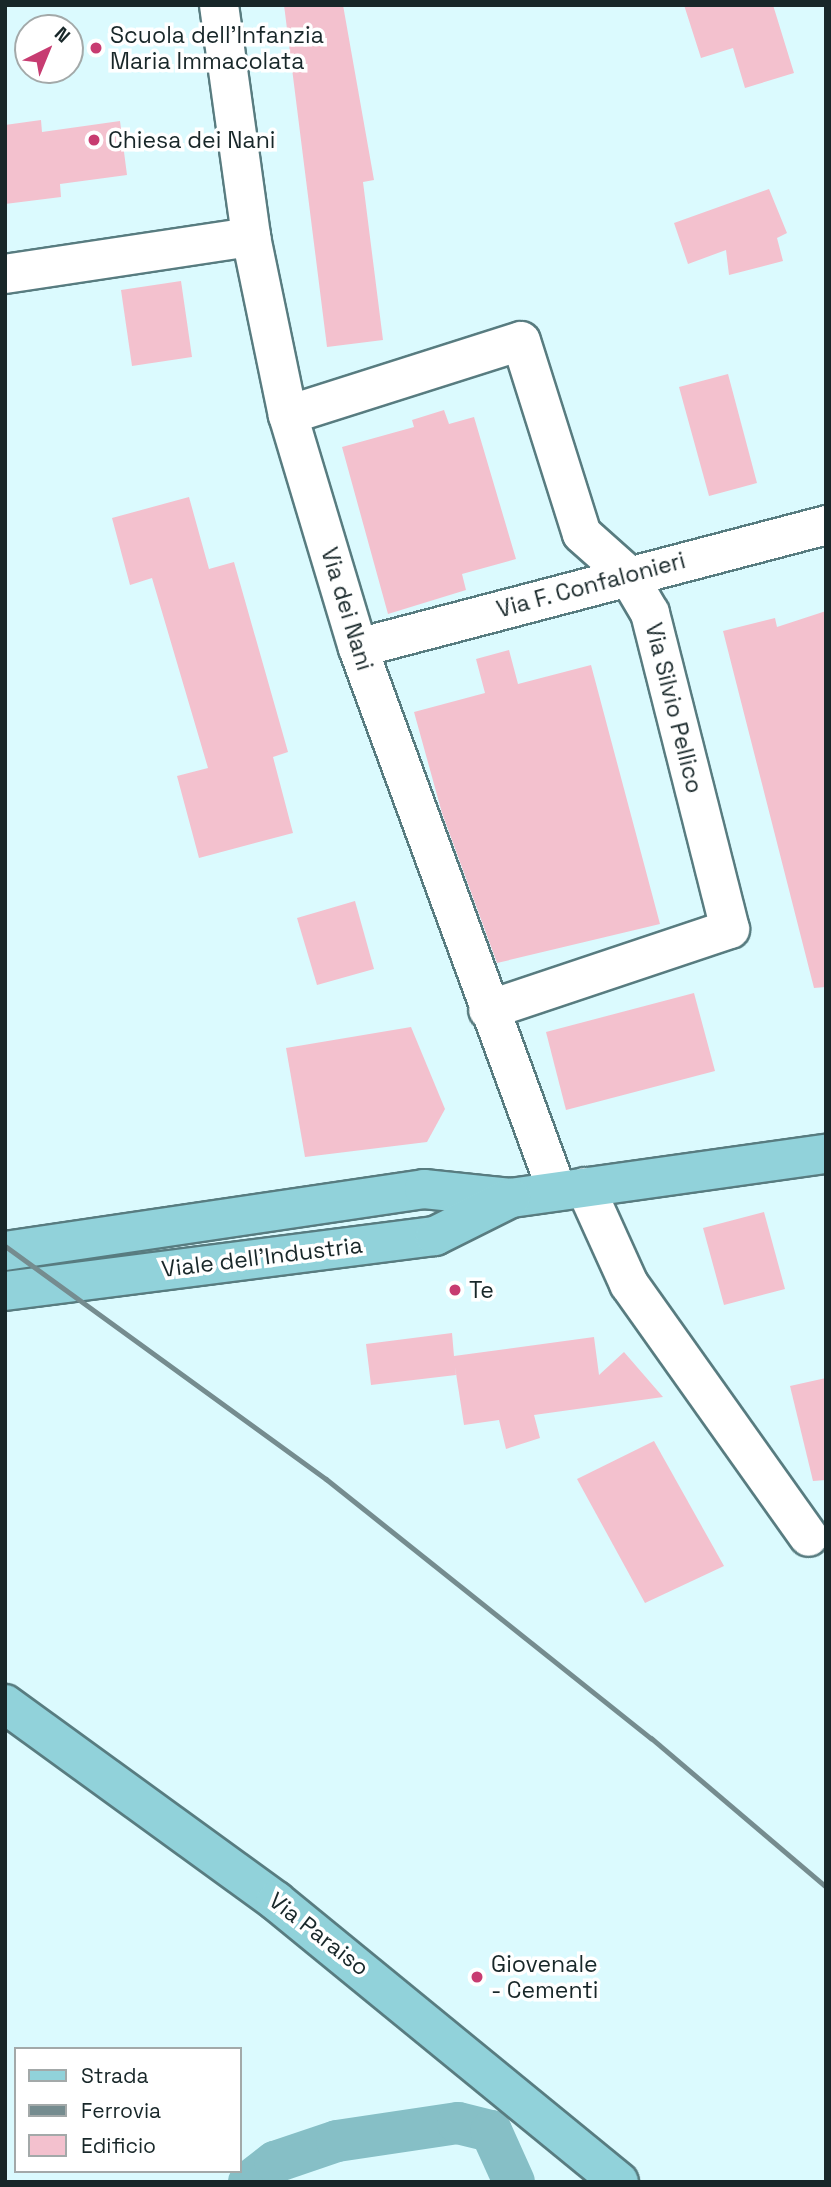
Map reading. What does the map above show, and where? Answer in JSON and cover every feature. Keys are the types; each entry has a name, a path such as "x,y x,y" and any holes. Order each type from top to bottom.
{"main road":[{"name":"Viale dell'Industria","path":"5,1251 424,1189 511,1198 826,1154"},
{"name":"Viale dell'Industria","path":"5,1291 435,1236 511,1198"},
{"name":"Via Paraiso","path":"5,1704 276,1900 619,2182"}],"street":[{"name":"Via dei Nani","path":"219,5 251,237 288,415 358,648 488,1010 571,1189 629,1284 809,1537"},
{"path":"5,274 251,237"},
{"name":"Via Silvio Pellico","path":"288,415 521,341 582,534 627,574 650,613 730,929 488,1010"},
{"name":"Via F. Confalonieri","path":"358,648 627,574 826,524"}],"building":[{"path":"284,5 343,5 374,180 363,182 383,340 327,347"},
{"path":"684,5 773,5 794,73 745,88 733,48 701,58"},
{"path":"41,120 42,132 120,121 127,175 60,184 61,197 5,204 5,125"},
{"path":"769,189 787,233 777,238 783,261 729,275 726,250 688,264 674,223"},
{"path":"181,281 192,357 132,366 121,290"},
{"path":"728,374 757,483 709,496 679,387"},
{"path":"444,410 449,424 474,417 516,559 462,574 466,590 388,614 342,447 414,427 412,420"},
{"path":"189,497 209,569 234,562 288,752 273,757 293,833 199,858 177,776 208,768 152,578 130,585 112,518"},
{"path":"826,611 826,987 814,988 723,631 775,618 777,627"},
{"path":"509,650 518,684 591,665 660,924 497,963 442,813 414,712 485,693 476,659"},
{"path":"355,901 374,969 317,985 297,918"},
{"path":"694,993 715,1071 566,1110 546,1032"},
{"path":"411,1027 445,1109 427,1142 305,1157 286,1048"},
{"path":"764,1212 785,1289 724,1305 703,1228"},
{"path":"452,1333 454,1356 594,1337 599,1375 624,1352 663,1397 534,1415 540,1438 506,1449 499,1420 464,1425 455,1367 456,1375 371,1385 366,1344"},
{"path":"826,1378 826,1480 813,1481 790,1386"},
{"path":"654,1441 724,1566 645,1603 577,1479"}],"waterway":[{"path":"249,2182 275,2162 337,2141 458,2123 491,2131 514,2182"}],"railway":[{"path":"5,1246 326,1479 651,1738 826,1887"}],"place":[{"name":"Scuola dell'Infanzia Maria Immacolata","path":"96,48"},
{"name":"Chiesa dei Nani","path":"94,140"},
{"name":"Te","path":"455,1290"},
{"name":"Giovenale - Cementi","path":"477,1977"}]}
